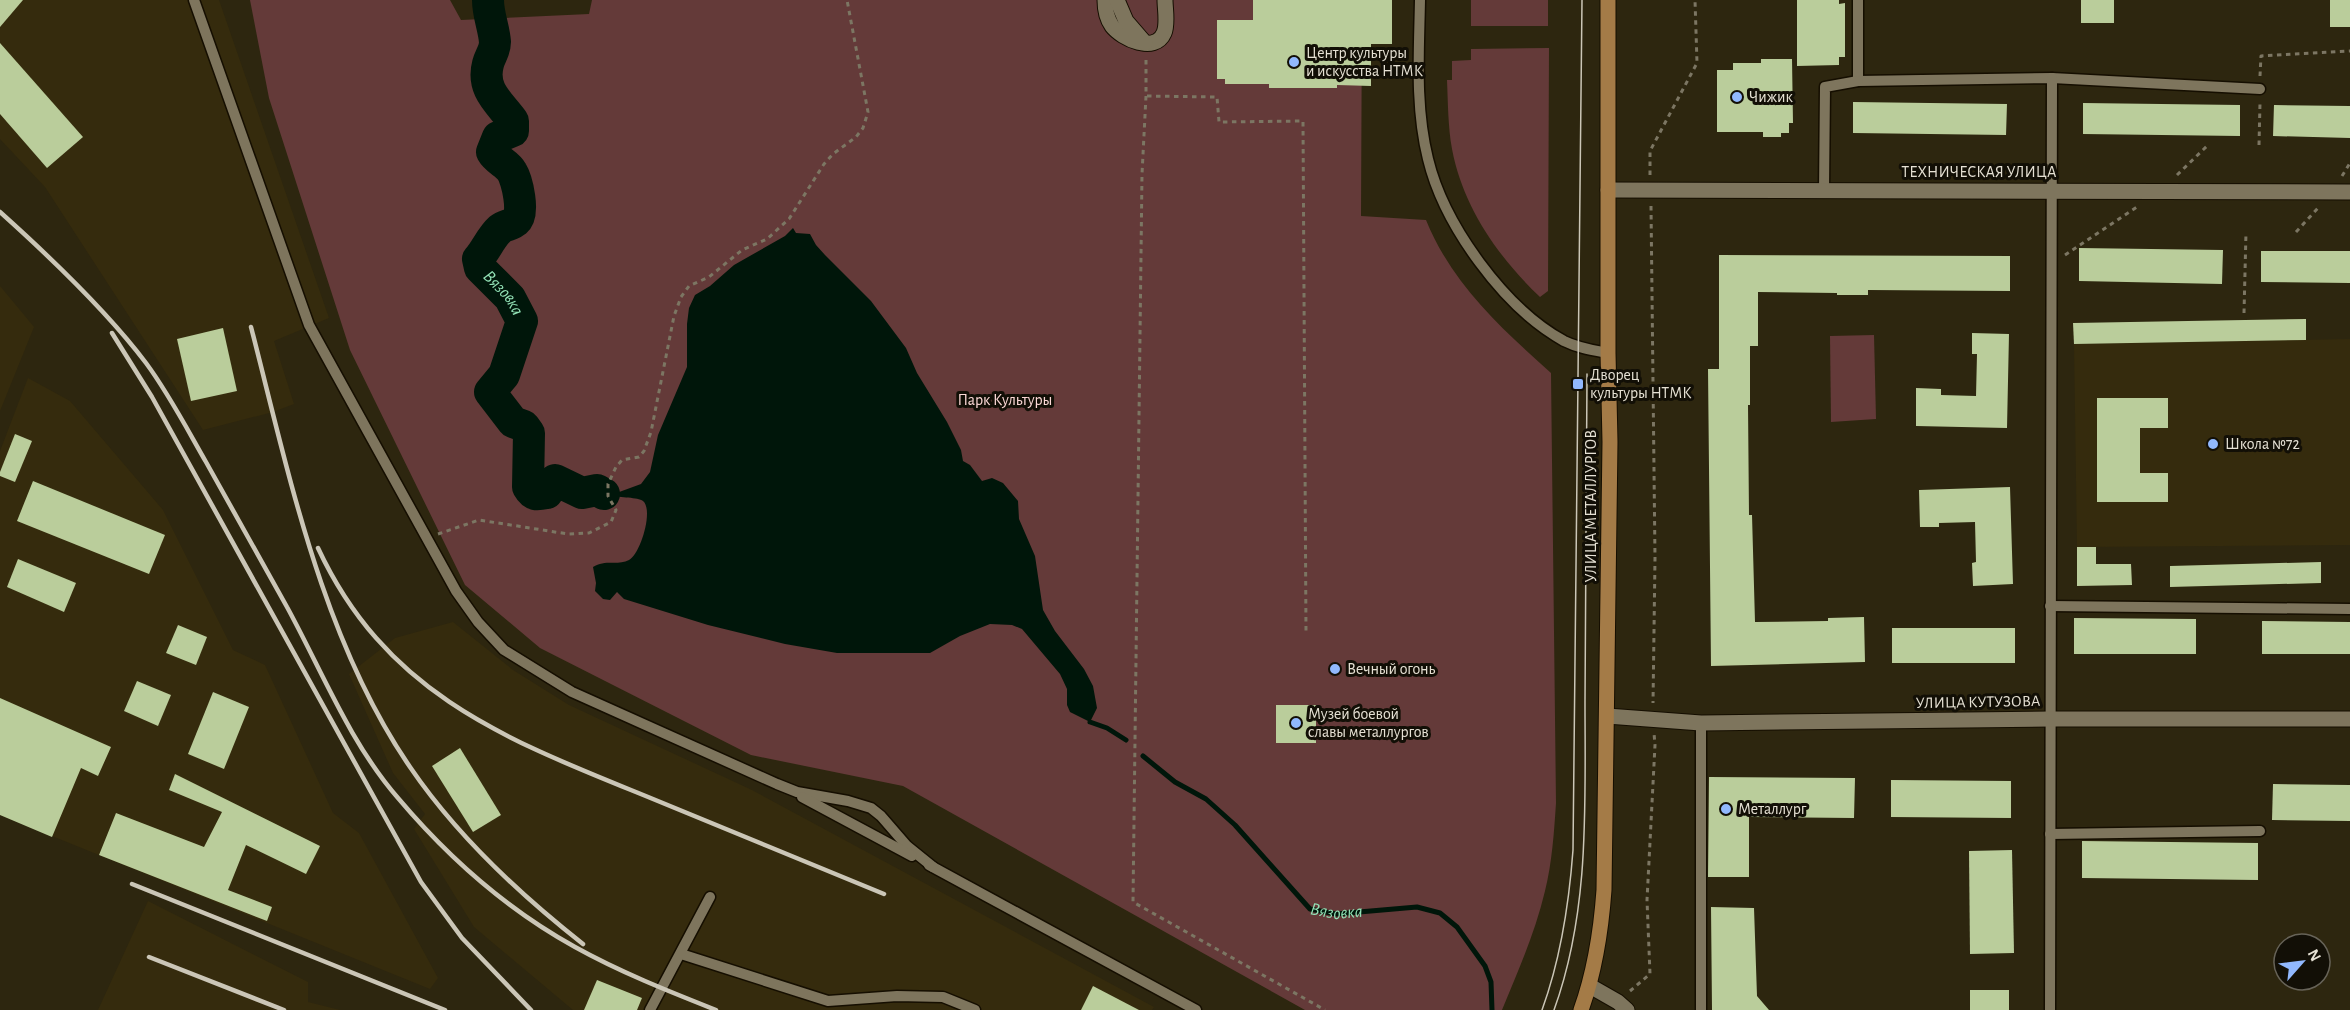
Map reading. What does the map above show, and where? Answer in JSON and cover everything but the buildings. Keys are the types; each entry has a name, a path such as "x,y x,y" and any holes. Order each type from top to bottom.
{"main road":[{"name":"УЛИЦА МЕТАЛЛУРГОВ","path":"1581,1010 1598,953 1604,890 1610,454 1608,0"}],"street":[{"path":"1105,0 1107,15 1113,27 1123,37 1145,43 1154,42 1165,31 1165,0"},
{"path":"1117,0 1126,21 1145,43"},
{"name":"ТЕХНИЧЕСКАЯ УЛИЦА","path":"1608,190 2350,192"},
{"name":"УЛИЦА КУТУЗОВА","path":"1607,716 1701,723 2050,718 2350,720"},
{"path":"1590,986 1622,1006"}],"lane":[{"path":"194,0 309,325 456,591 478,622 504,650 572,692 797,792 848,801 871,808 881,816 906,846 933,867"},
{"path":"1420,0 1419,75 1423,135 1436,184 1452,218 1486,269 1516,304 1534,320 1565,341 1579,347 1608,353"},
{"path":"1858,0 1858,81"},
{"path":"2050,1010 2053,190 2050,146 2052,78"},
{"path":"1824,190 1825,87 1858,81 2052,78 2260,89"},
{"path":"2050,606 2350,609"},
{"path":"1701,723 1701,1010"},
{"path":"777,784 1196,1010"},
{"path":"2050,834 2260,831"},
{"path":"650,1010 710,897"},
{"path":"681,954 828,1001 897,996 943,997 975,1010"}],"path":[{"path":"426,537 479,520 568,534 589,533 611,522 616,510 608,496 608,484 622,460 639,457 644,451 651,432 674,316 681,297 689,286 709,277 742,250 767,239 789,219 824,164 833,154 856,137 863,128 868,112 847,0"},
{"path":"1622,1006 1650,974 1647,900 1655,745 1652,718 1655,672 1655,546 1650,151 1697,63 1695,0"},
{"path":"1145,43 1133,902 1325,1010"},
{"path":"2259,145 2261,56 2350,51"},
{"path":"1146,96 1217,97 1219,122 1303,121 1306,633"},
{"path":"2051,264 2159,192 2208,145"},
{"path":"2244,313 2246,231"}],"shaded area":[{"path":"0,0 219,0 329,318 274,341 294,404 273,412 203,430 45,187 0,139"},
{"path":"793,228 796,233 810,234 825,255 871,301 906,348 917,373 947,422 961,450 963,461 970,465 982,481 992,478 1003,483 1018,501 1019,519 1035,556 1043,610 1055,631 1084,669 1093,686 1097,708 1090,722 1070,712 1067,705 1067,689 1060,674 1022,629 1012,625 990,624 960,636 930,653 837,653 785,644 708,625 624,599 617,592 610,600 603,599 595,591 593,567 602,563 629,560 641,542 647,513 643,501 611,495 641,484 650,472 658,435 687,367 687,324 689,308 695,295 710,286 734,265 785,236"},
{"path":"0,286 34,327 0,411"},
{"name":"Школа №72","path":"2350,339 2350,545 2077,547 2074,344"},
{"path":"28,378 70,401 163,510 233,650 265,665 333,813 359,833 438,978 430,989 0,815 0,451"},
{"path":"453,622 513,670 569,705 752,790 1154,1007 1152,1010 573,1010 474,927 414,829 425,814 393,773 349,674 395,638"},
{"path":"148,901 308,982 308,1002 340,1010 98,1010"}],"green space":[{"name":"Парк Культуры","path":"250,0 450,0 461,20 589,14 592,0 1362,0 1361,216 1426,220 1449,265 1464,285 1496,322 1551,373 1556,803 1549,870 1541,907 1526,952 1502,1010 1305,1010 903,786 751,755 540,648 465,585 350,350 269,98"},
{"path":"1471,0 1548,0 1548,26 1471,26"},
{"path":"1549,48 1548,291 1540,297 1510,265 1484,230 1464,191 1452,149 1447,80 1452,80 1452,61 1471,60 1471,49"},
{"path":"1874,335 1876,419 1831,422 1830,336"}],"waterway":[{"name":"Вязовка","path":"488,0 495,42 488,64 487,81 493,96 513,121 513,131 498,137 492,152 514,176 518,189 520,212 516,221 497,232 478,259 480,268 510,298 522,321 504,375 490,392 513,422 524,426 529,433 528,487 532,492 547,493 555,480 582,493 597,490 604,494"},
{"name":"Вязовка","path":"1090,722 1107,728 1126,740"},
{"name":"Вязовка","path":"1143,756 1175,782 1206,799 1235,825 1310,909 1336,914 1417,907 1440,913 1457,927 1485,966 1491,982 1492,1010"}],"tram line":[{"path":"1542,1010 1563,931 1573,850 1582,0"},
{"path":"1554,1010 1566,973 1574,935 1583,857 1587,374"}],"railway":[{"path":"0,212 95,304 146,363 185,424 287,607 365,754 417,820 458,861 502,899 550,932 627,973 716,1010"},
{"path":"251,327 312,554 353,665 379,717 428,792 468,840 535,905 583,944"},
{"path":"112,333 152,397 421,882 462,938 531,1010"},
{"path":"318,548 347,599 380,642 417,678 458,708 503,734 601,778 884,894"},
{"path":"132,884 445,1010"},
{"path":"149,957 284,1010"}],"place":[{"name":"Центр культуры и искусства НТМК","path":"1294,62"},
{"name":"Чижик","path":"1737,97"},
{"name":"Дворец культуры НТМК","path":"1578,384"},
{"name":"Школа №72","path":"2213,444"},
{"name":"Вечный огонь","path":"1335,669"},
{"name":"Музей боевой славы металлургов","path":"1296,723"},
{"name":"Металлург","path":"1726,809"}]}
